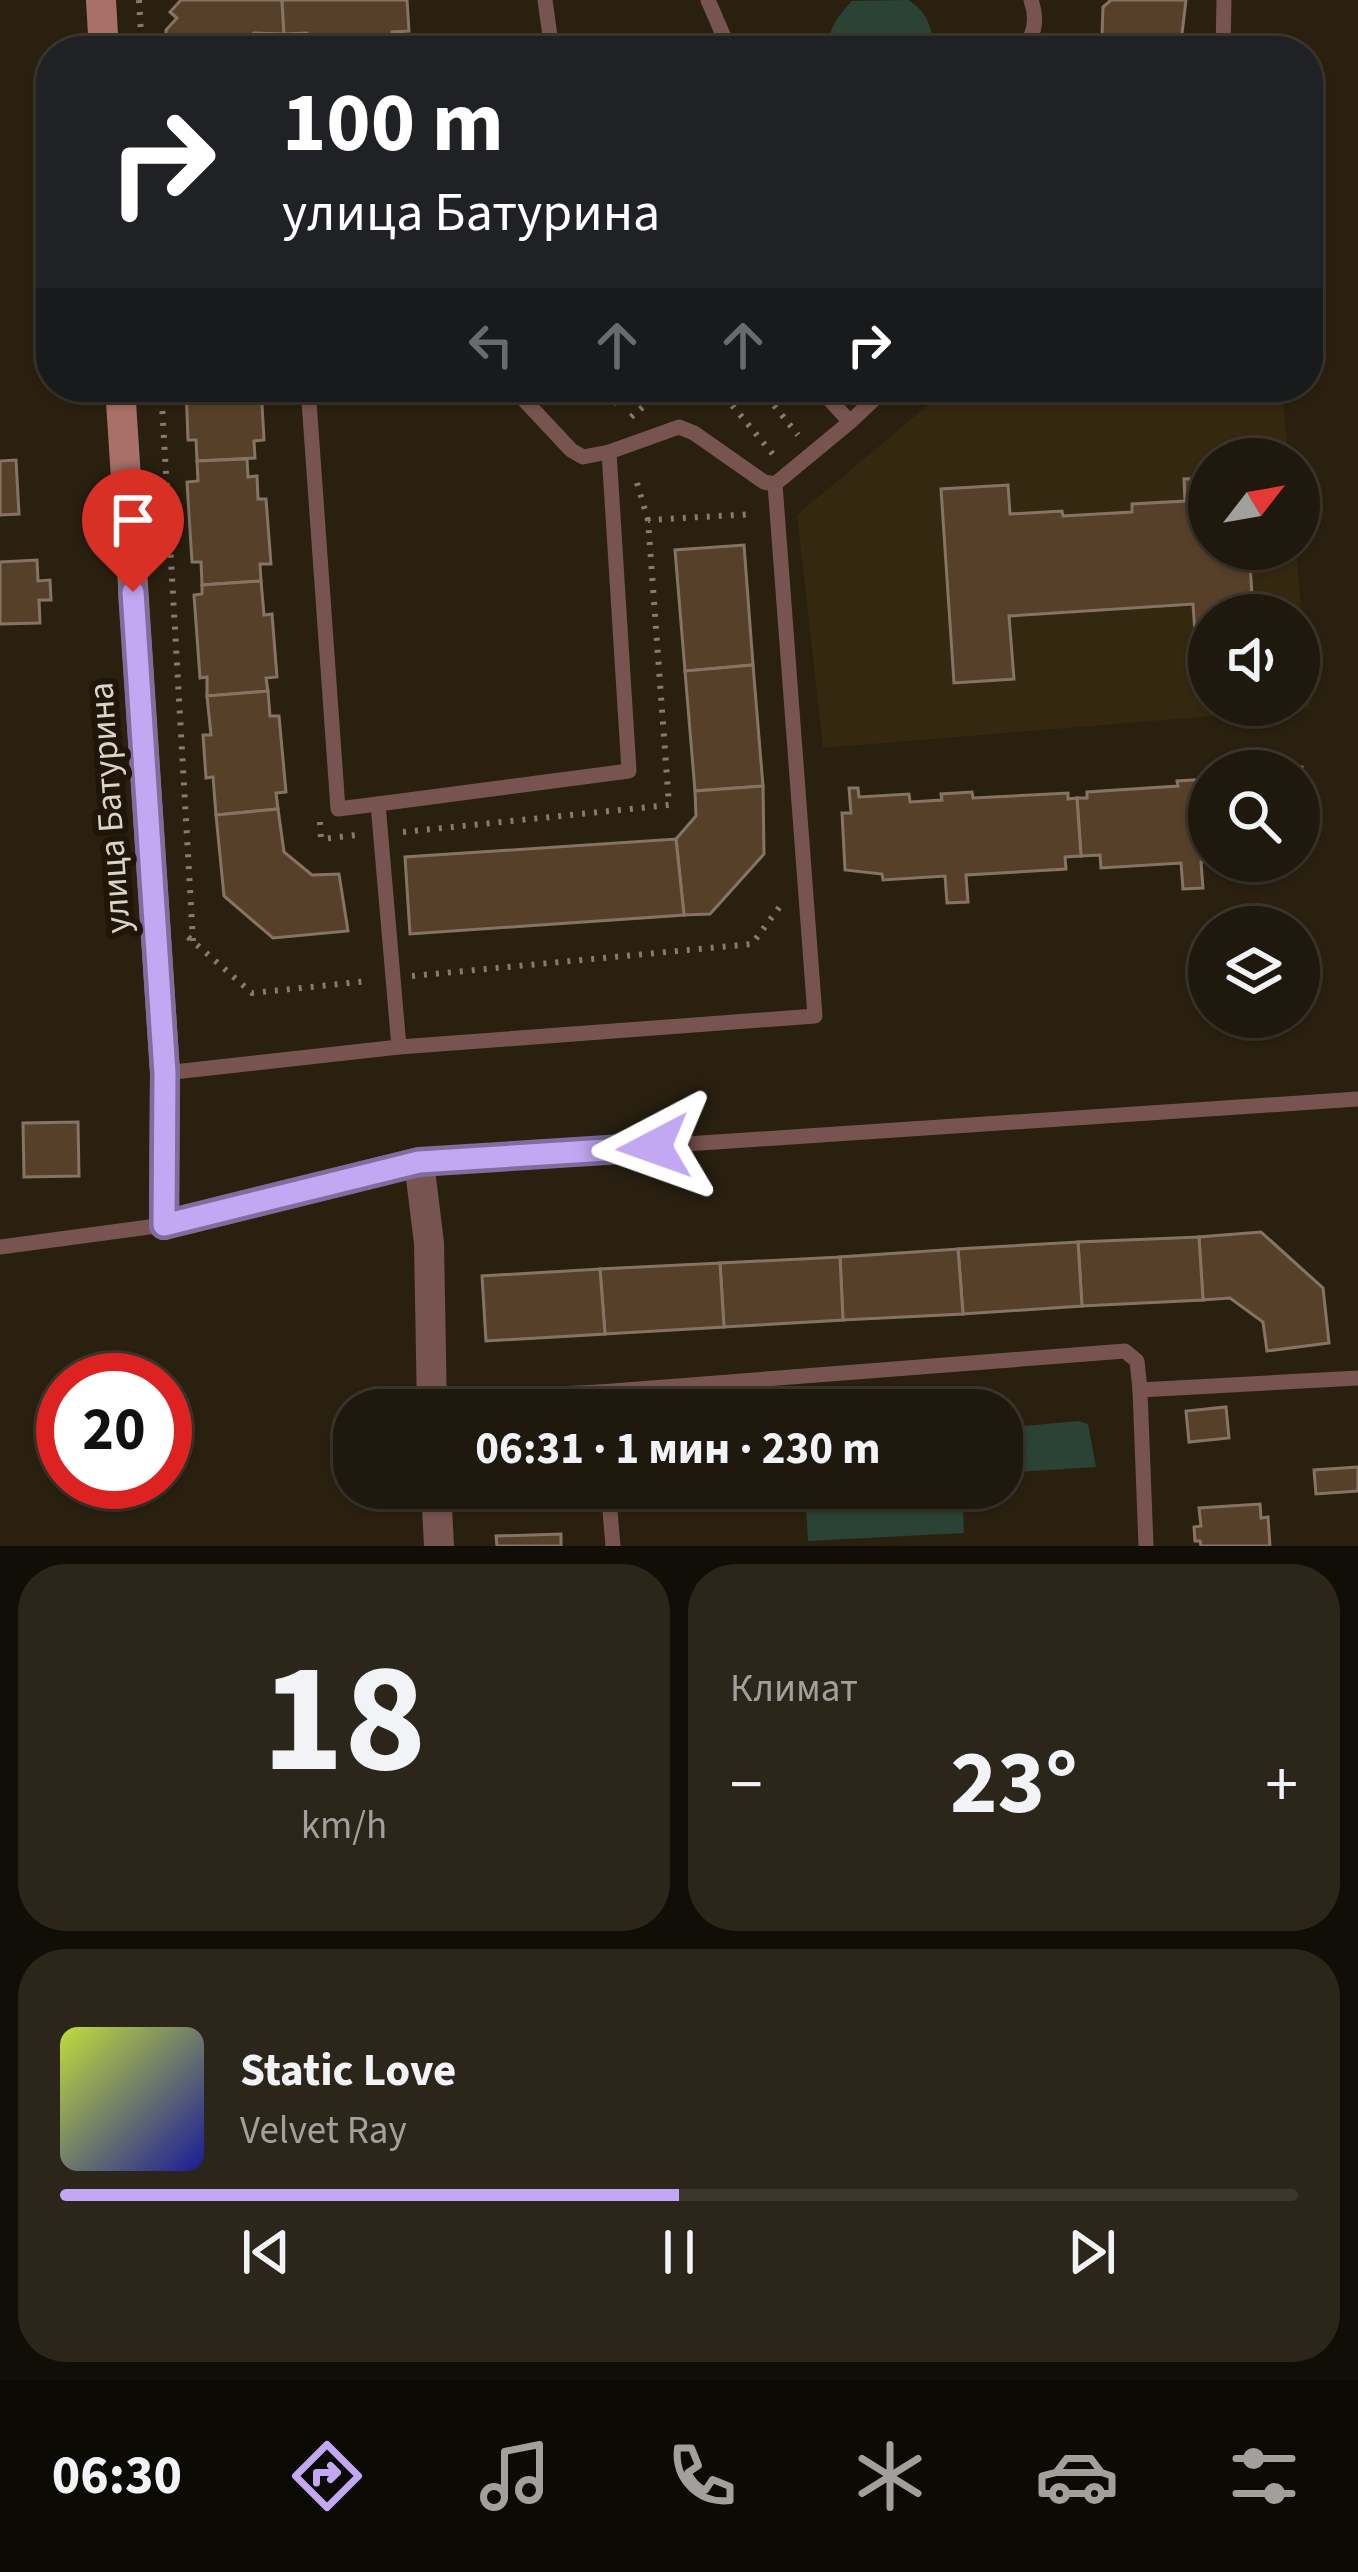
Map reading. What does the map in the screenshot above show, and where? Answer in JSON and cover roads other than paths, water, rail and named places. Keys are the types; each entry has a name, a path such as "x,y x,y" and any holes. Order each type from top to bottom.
{"street":[{"path":"101,0 103,36"},
{"name":"улица Батурина","path":"121,402 165,1073 164,1225"},
{"path":"164,1225 419,1162 429,1243 432,1389"},
{"path":"437,1509 439,1546"}],"lane":[{"path":"544,0 550,36"},
{"path":"708,0 724,36"},
{"path":"1031,0 1036,23 1031,36"},
{"path":"1223,36 1224,0"},
{"path":"309,402 338,809 629,771 609,452"},
{"path":"526,402 583,457 679,428 694,433 764,482 775,484"},
{"path":"832,402 850,422"},
{"path":"165,1073 399,1046 815,1016 775,484 809,449 871,402"},
{"path":"378,804 399,1046"},
{"path":"419,1162 1358,1099"},
{"path":"0,1247 164,1225"},
{"path":"638,1389 1125,1351 1137,1361 1146,1546"},
{"path":"1140,1390 1358,1378"},
{"path":"610,1509 613,1546"}]}
